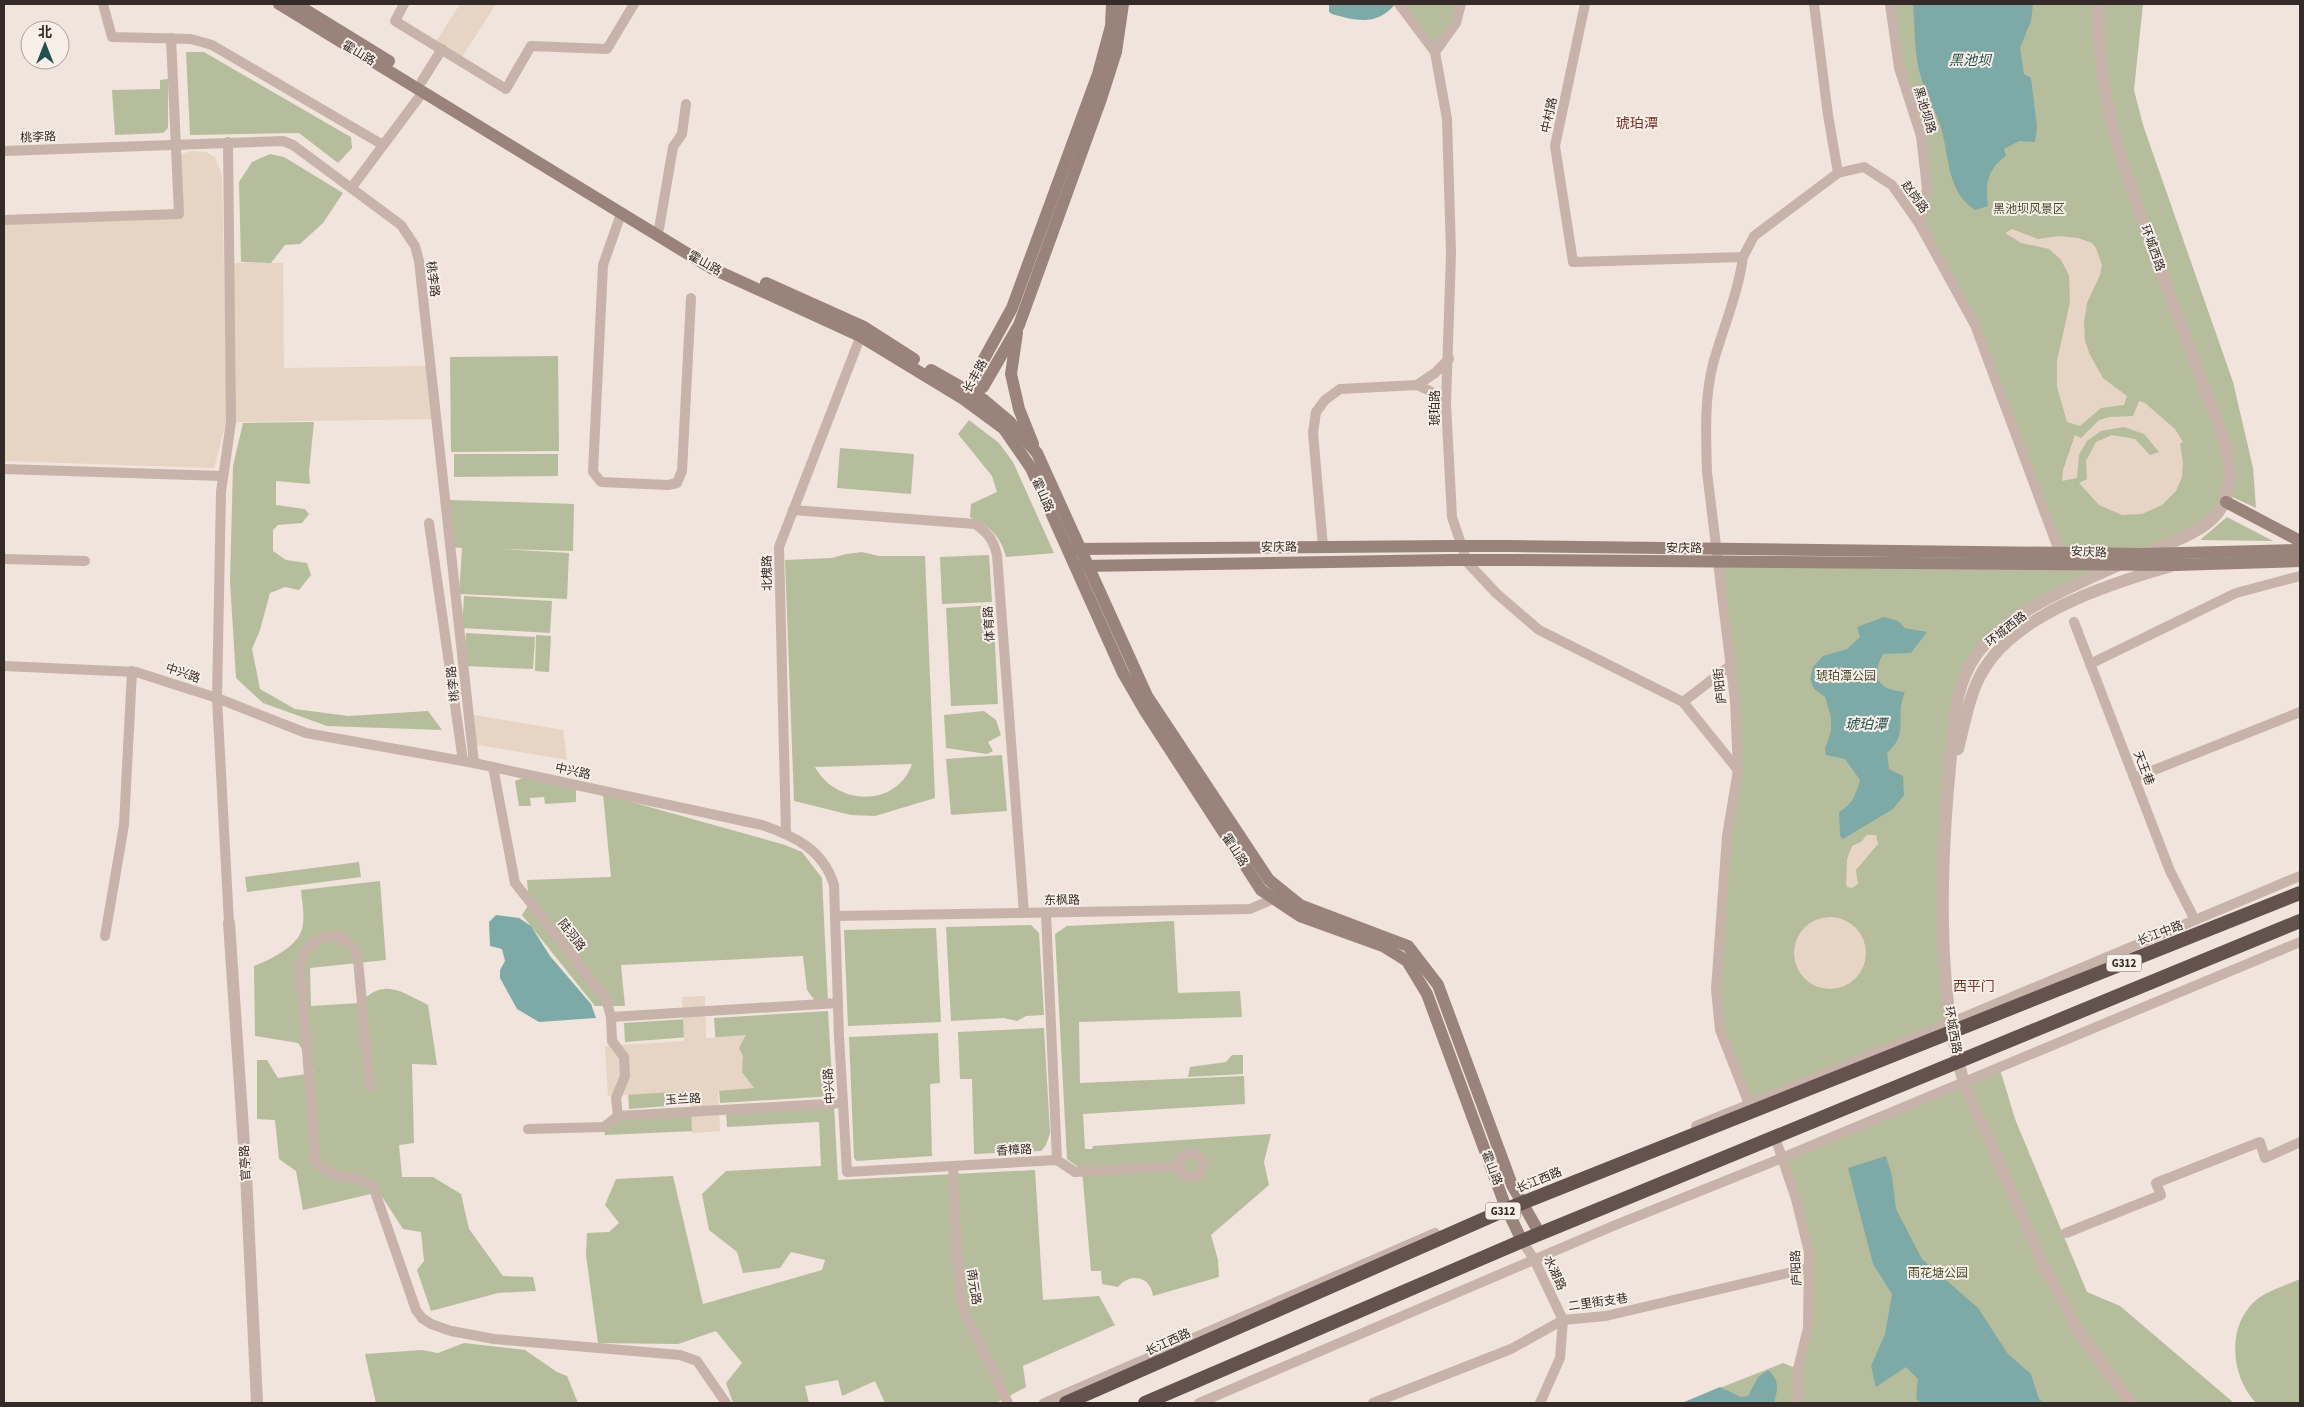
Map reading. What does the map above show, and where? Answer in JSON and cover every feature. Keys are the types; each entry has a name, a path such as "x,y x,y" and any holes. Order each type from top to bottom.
{"highway":[{"name":"长江中路","path":"1950,1029 2300,893"},
{"name":"G312","path":"1145,1403 1522,1241 2300,920"},
{"name":"长江西路","path":"1066,1403 1506,1207 1750,1107 1950,1029"}],"main road":[{"name":"霍山路","path":"279,4 423,87 659,229 719,263 862,331 1009,421 1037,453 1147,696 1280,896 1300,916 1382,946 1407,961 1427,994 1506,1207 1522,1241"},
{"name":"霍山路","path":"296,4 621,214 711,268 862,331"},
{"name":"长丰路","path":"967,394 1012,308 1098,74 1111,26 1112,4"},
{"name":"长丰路","path":"967,394 983,387 1019,325 1101,99 1116,52 1123,4"},
{"path":"1019,325 1011,374 1019,409 1037,453"},
{"name":"霍山路","path":"967,394 1004,429 1031,468 1123,673 1144,711 1260,890 1408,946 1438,985 1512,1185 1540,1234"},
{"path":"2226,502 2300,541"},
{"name":"安庆路","path":"1067,549 1510,546 2142,554 2300,550"},
{"name":"安庆路","path":"1075,566 1450,560 2176,565 2300,561"}],"street":[{"path":"103,4 112,37 192,38 212,45 383,145"},
{"path":"404,4 395,21 506,89 531,46 607,49 634,4"},
{"path":"1435,52 1456,24 1461,4"},
{"name":"中村路","path":"1586,4 1556,146 1573,262 1743,257"},
{"path":"1814,4 1828,116 1838,173"},
{"name":"黑池坝路","path":"1890,4 1899,68 1921,136 1927,188 1920,225"},
{"name":"环城西路","path":"2098,4 2102,78 2111,124 2131,189 2225,442 2229,459 2230,482 2226,502 2199,530 2120,564 2030,610 1994,636 1978,652 1967,670 1959,693 1944,836 1944,924 1950,1029 1956,1062 2046,1270 2061,1300 2085,1342 2132,1403"},
{"name":"琥珀路","path":"1400,5 1435,52 1447,119 1451,253 1449,359 1446,404 1452,517 1467,562 1496,593 1538,630 1683,702"},
{"path":"4,220 179,214 172,38"},
{"path":"352,187 423,87 442,49"},
{"path":"659,229 673,147 682,134 686,104"},
{"path":"228,142 231,422 222,476 217,698 230,923"},
{"name":"桃李路","path":"4,151 228,142 287,142 352,187 401,225 415,246 419,261 469,762"},
{"name":"赵岗路","path":"1743,257 1754,236 1838,173 1864,167 1892,185 1920,225 1975,325 2059,552"},
{"path":"621,214 603,265 593,472 601,482 668,486 678,483 682,471 691,298"},
{"name":"庐阳街","path":"1743,257 1740,279 1712,366 1707,403 1707,472 1735,700 1738,770 1727,836 1716,989 1720,1030 1750,1107"},
{"name":"北槐路","path":"786,833 779,547 862,331"},
{"path":"1417,385 1435,373 1449,359"},
{"path":"1323,547 1313,433 1316,412 1325,400 1340,389 1417,385 1430,391 1446,404"},
{"path":"4,469 222,476"},
{"name":"体育路","path":"793,510 975,524 986,532 993,541 996,555 1024,913"},
{"path":"429,523 469,762"},
{"path":"4,559 85,561"},
{"path":"1949,780 1980,676 1995,653 2016,634 2060,607 2126,579 2176,565"},
{"path":"2090,664 2236,593 2300,576"},
{"name":"天王巷","path":"2074,622 2170,871 2195,920"},
{"path":"1731,665 1683,702 1738,770"},
{"name":"中兴路","path":"4,666 132,671 217,698 306,734 469,762 762,825 786,833 804,843 815,852 831,874 836,894 838,1003 847,1172"},
{"path":"105,936 124,825 132,671"},
{"path":"2300,701 2300,708"},
{"path":"2134,778 2300,712"},
{"name":"陆羽路","path":"493,767 515,883 606,999 612,1017 612,1041 624,1057 625,1076 616,1098 618,1116"},
{"path":"1950,1029 2195,920 2300,876"},
{"name":"东枫路","path":"836,916 1250,909 1280,896"},
{"path":"1046,913 1057,1160 1075,1172 1179,1166"},
{"name":"官亭路","path":"230,923 246,1174 257,1403"},
{"path":"370,1087 358,960 355,948 348,940 333,936 321,937 303,952 300,964 316,1162 324,1170 337,1176 364,1180 372,1186 416,1310 422,1318 451,1331 494,1339 680,1355 697,1362 726,1403"},
{"path":"1199,1403 1534,1259 1782,1158 2300,942"},
{"path":"612,1017 838,1003"},
{"name":"玉兰路","path":"528,1130 604,1127 618,1116 843,1103"},
{"name":"庐阳路","path":"1775,1136 1796,1199 1809,1252 1808,1328 1798,1369 1798,1403"},
{"path":"2066,1233 2161,1195 2156,1183 2260,1142 2265,1158 2300,1142"},
{"name":"香樟路","path":"847,1172 1057,1160"},
{"name":"南元路","path":"953,1166 960,1298 964,1311 1008,1403"},
{"path":"1044,1403 1506,1207"},
{"name":"水湖路","path":"1522,1241 1534,1259 1563,1320 1560,1358 1540,1403"},
{"name":"二里街支巷","path":"1373,1403 1511,1349 1563,1320 1606,1316 1809,1268"}],"green space":[{"path":"1399,4 1461,4 1435,52"},
{"name":"黑池坝风景区","path":"1890,4 2143,4 2134,90 2143,125 2233,382 2253,468 2256,508 2228,495 2216,514 2142,554 2059,551 1975,325 1920,225 1927,188 1921,136 1899,68"},
{"path":"186,52 204,52 351,137 352,148 338,163 299,133 190,135"},
{"path":"168,79 168,128 163,133 115,135 112,90 160,89 160,80"},
{"path":"270,154 284,157 343,193 323,223 300,244 285,245 271,263 241,262 239,182 252,162"},
{"path":"558,356 559,451 451,452 450,357"},
{"path":"969,420 999,443 1013,462 1054,553 1006,557 1001,543 993,532 970,517 971,504 997,492 992,476 958,434"},
{"path":"314,422 309,472 310,484 276,481 276,505 305,509 309,514 302,523 278,525 273,530 273,551 286,560 307,563 311,575 299,590 285,587 270,593 260,630 252,649 260,689 295,709 348,716 428,711 442,730 327,726 263,703 236,678 230,581 233,466 243,423"},
{"path":"840,448 914,454 911,494 837,488"},
{"path":"454,454 558,454 558,476 454,477"},
{"path":"450,500 574,504 573,551 500,549 569,553 567,599 459,594 462,548 448,547"},
{"path":"2227,517 2273,541 2200,540"},
{"path":"862,552 879,556 925,556 935,798 875,816 851,815 794,801 785,560 832,558","holes":["912,764 904,778 893,789 880,795 866,797 851,795 837,789 825,780 815,767"]},
{"path":"989,555 992,602 942,604 940,557"},
{"name":"琥珀潭公园","path":"1718,562 2120,564 2022,615 1967,670 1945,836 1950,1023 1749,1105 1720,1030 1716,989 1738,770"},
{"path":"464,596 552,601 550,633 462,628"},
{"path":"993,605 998,704 951,706 946,608"},
{"path":"466,633 535,637 533,669 464,666"},
{"path":"536,635 551,636 549,672 535,671"},
{"path":"984,711 996,720 1001,735 988,742 993,751 987,754 946,748 944,715"},
{"path":"1002,755 1007,811 951,815 946,759"},
{"path":"523,778 576,788 576,802 545,804 544,797 530,798 531,806 519,806 515,781"},
{"path":"603,794 785,845 802,852 822,878 828,1002 816,1002 807,990 803,956 621,965 625,1006 595,1006 522,915 533,898 528,892 527,880 611,877"},
{"path":"359,862 361,877 247,892 245,877"},
{"path":"380,881 386,960 310,968 311,1006 360,1003 369,995 385,989 393,989 428,1005 437,1065 412,1064 414,1143 399,1145 402,1177 433,1177 461,1194 469,1229 503,1276 533,1277 536,1291 498,1293 431,1311 417,1270 424,1261 421,1232 403,1229 379,1192 303,1210 296,1171 279,1159 275,1120 257,1119 257,1060 267,1060 278,1078 314,1073 312,1063 298,1043 255,1036 254,966 285,950 299,936 303,925 301,890"},
{"path":"1174,921 1178,993 1240,991 1242,1017 1079,1022 1080,1083 1244,1076 1245,1104 1083,1114 1085,1149 1092,1149 1093,1146 1271,1134 1264,1162 1269,1185 1211,1235 1218,1260 1219,1277 1153,1296 1151,1289 1144,1280 1139,1278 1128,1279 1118,1287 1102,1284 1101,1271 1091,1271 1082,1170 1067,1159 1055,934 1067,926"},
{"path":"1031,925 1039,933 1044,1015 1026,1016 1017,1021 1004,1018 951,1021 946,927"},
{"path":"936,928 941,1022 848,1026 844,930"},
{"path":"828,1011 833,1096 720,1103 714,1018"},
{"path":"688,1019 689,1037 625,1042 624,1023"},
{"path":"1044,1028 1050,1133 1046,1145 1041,1151 974,1154 972,1079 960,1079 958,1032"},
{"path":"938,1033 940,1083 930,1084 932,1156 857,1161 854,1158 849,1037"},
{"path":"1232,1055 1243,1055 1243,1074 1188,1077 1190,1067 1226,1062"},
{"name":"雨花塘公园","path":"1999,1066 2015,1119 2087,1292 2120,1306 2234,1403 1682,1403 1783,1363 1798,1369 1808,1328 1809,1252 1782,1158"},
{"path":"691,1086 693,1104 629,1109 628,1090"},
{"path":"834,1106 838,1180 1035,1170 1043,1300 1099,1296 1115,1325 1023,1366 1026,1387 996,1403 885,1403 875,1381 842,1396 838,1380 805,1386 809,1403 733,1403 726,1383 742,1363 716,1331 678,1344 598,1343 586,1255 587,1233 609,1232 619,1223 605,1205 616,1179 673,1176 703,1304 822,1270 825,1260 791,1252 780,1268 743,1273 737,1252 709,1230 702,1194 726,1171 821,1166 819,1122 727,1127 726,1112"},
{"path":"694,1115 695,1131 605,1135 604,1129 618,1120"},
{"path":"2300,1279 2300,1403 2256,1403 2241,1380 2237,1366 2235,1352 2239,1324 2246,1312 2260,1297"},
{"path":"464,1343 525,1350 557,1372 567,1376 578,1403 376,1403 365,1354 422,1350 438,1353"}],"shaded area":[{"path":"460,4 496,4 460,60 434,45"},
{"path":"191,151 206,152 215,157 222,176 227,418 214,468 4,461 4,225 179,214 176,156"},
{"path":"2012,229 2038,239 2059,236 2078,238 2092,243 2096,248 2102,265 2100,275 2087,303 2084,322 2085,341 2090,355 2103,378 2127,396 2124,405 2101,408 2080,426 2067,422 2057,387 2057,361 2070,302 2069,275 2061,260 2049,249 2021,243 2005,233"},
{"path":"229,263 283,263 284,368 430,366 436,419 231,422"},
{"path":"2139,401 2145,403 2175,429 2183,442 2180,444 2183,463 2182,477 2176,491 2162,505 2142,514 2122,515 2099,505 2079,483 2087,479 2086,461 2096,442 2112,435 2135,439 2150,455 2159,452 2144,434 2124,427 2101,431 2087,441 2079,455 2077,478 2062,481 2063,470 2075,435 2081,438 2099,420 2109,417 2133,416"},
{"path":"469,714 563,730 567,760 472,744"},
{"path":"1867,835 1876,835 1878,844 1856,870 1858,884 1852,888 1847,887 1847,859 1852,846 1861,842"},
{"path":"1830,917 1850,923 1860,933 1866,953 1860,973 1850,983 1830,989 1810,983 1800,973 1794,953 1800,933 1810,923"},
{"path":"705,996 706,1038 746,1035 739,1048 743,1056 742,1072 754,1088 718,1091 720,1131 692,1133 690,1091 608,1096 605,1046 684,1041 682,997"}],"water":[{"path":"1329,4 1395,4 1381,16 1374,19 1358,20 1332,14 1329,12"},
{"name":"黑池坝","path":"1913,4 2033,4 2031,21 2020,48 2024,74 2031,78 2037,127 2035,142 2019,141 2004,149 2006,156 1995,166 1987,184 1988,206 1975,210 1966,203 1959,194 1951,175 1942,131 1919,72"},
{"name":"琥珀潭","path":"1884,617 1898,621 1905,628 1927,632 1911,653 1883,654 1877,670 1879,681 1883,685 1889,689 1905,692 1902,701 1898,739 1887,753 1889,769 1903,776 1904,795 1893,809 1843,839 1840,836 1839,812 1853,799 1860,780 1845,759 1826,755 1825,749 1831,731 1831,717 1825,697 1814,689 1810,679 1813,667 1823,656 1847,649 1860,637 1857,627"},
{"path":"496,915 519,918 531,926 550,956 591,1004 596,1018 539,1022 517,1009 500,978 500,970 505,961 502,949 490,946 489,922"},
{"path":"1886,1156 1892,1176 1896,1209 1922,1259 1978,1308 2008,1354 2031,1374 2039,1399 2044,1403 1921,1403 1916,1399 1918,1379 1906,1367 1876,1387 1871,1366 1885,1334 1892,1294 1873,1264 1848,1168"},
{"path":"1768,1370 1775,1378 1777,1385 1774,1403 1682,1403 1720,1387 1741,1397 1748,1396 1758,1377"}],"district":[{"name":"琥珀潭","path":"1637,123"},
{"name":"西平门","path":"1974,986"}]}
